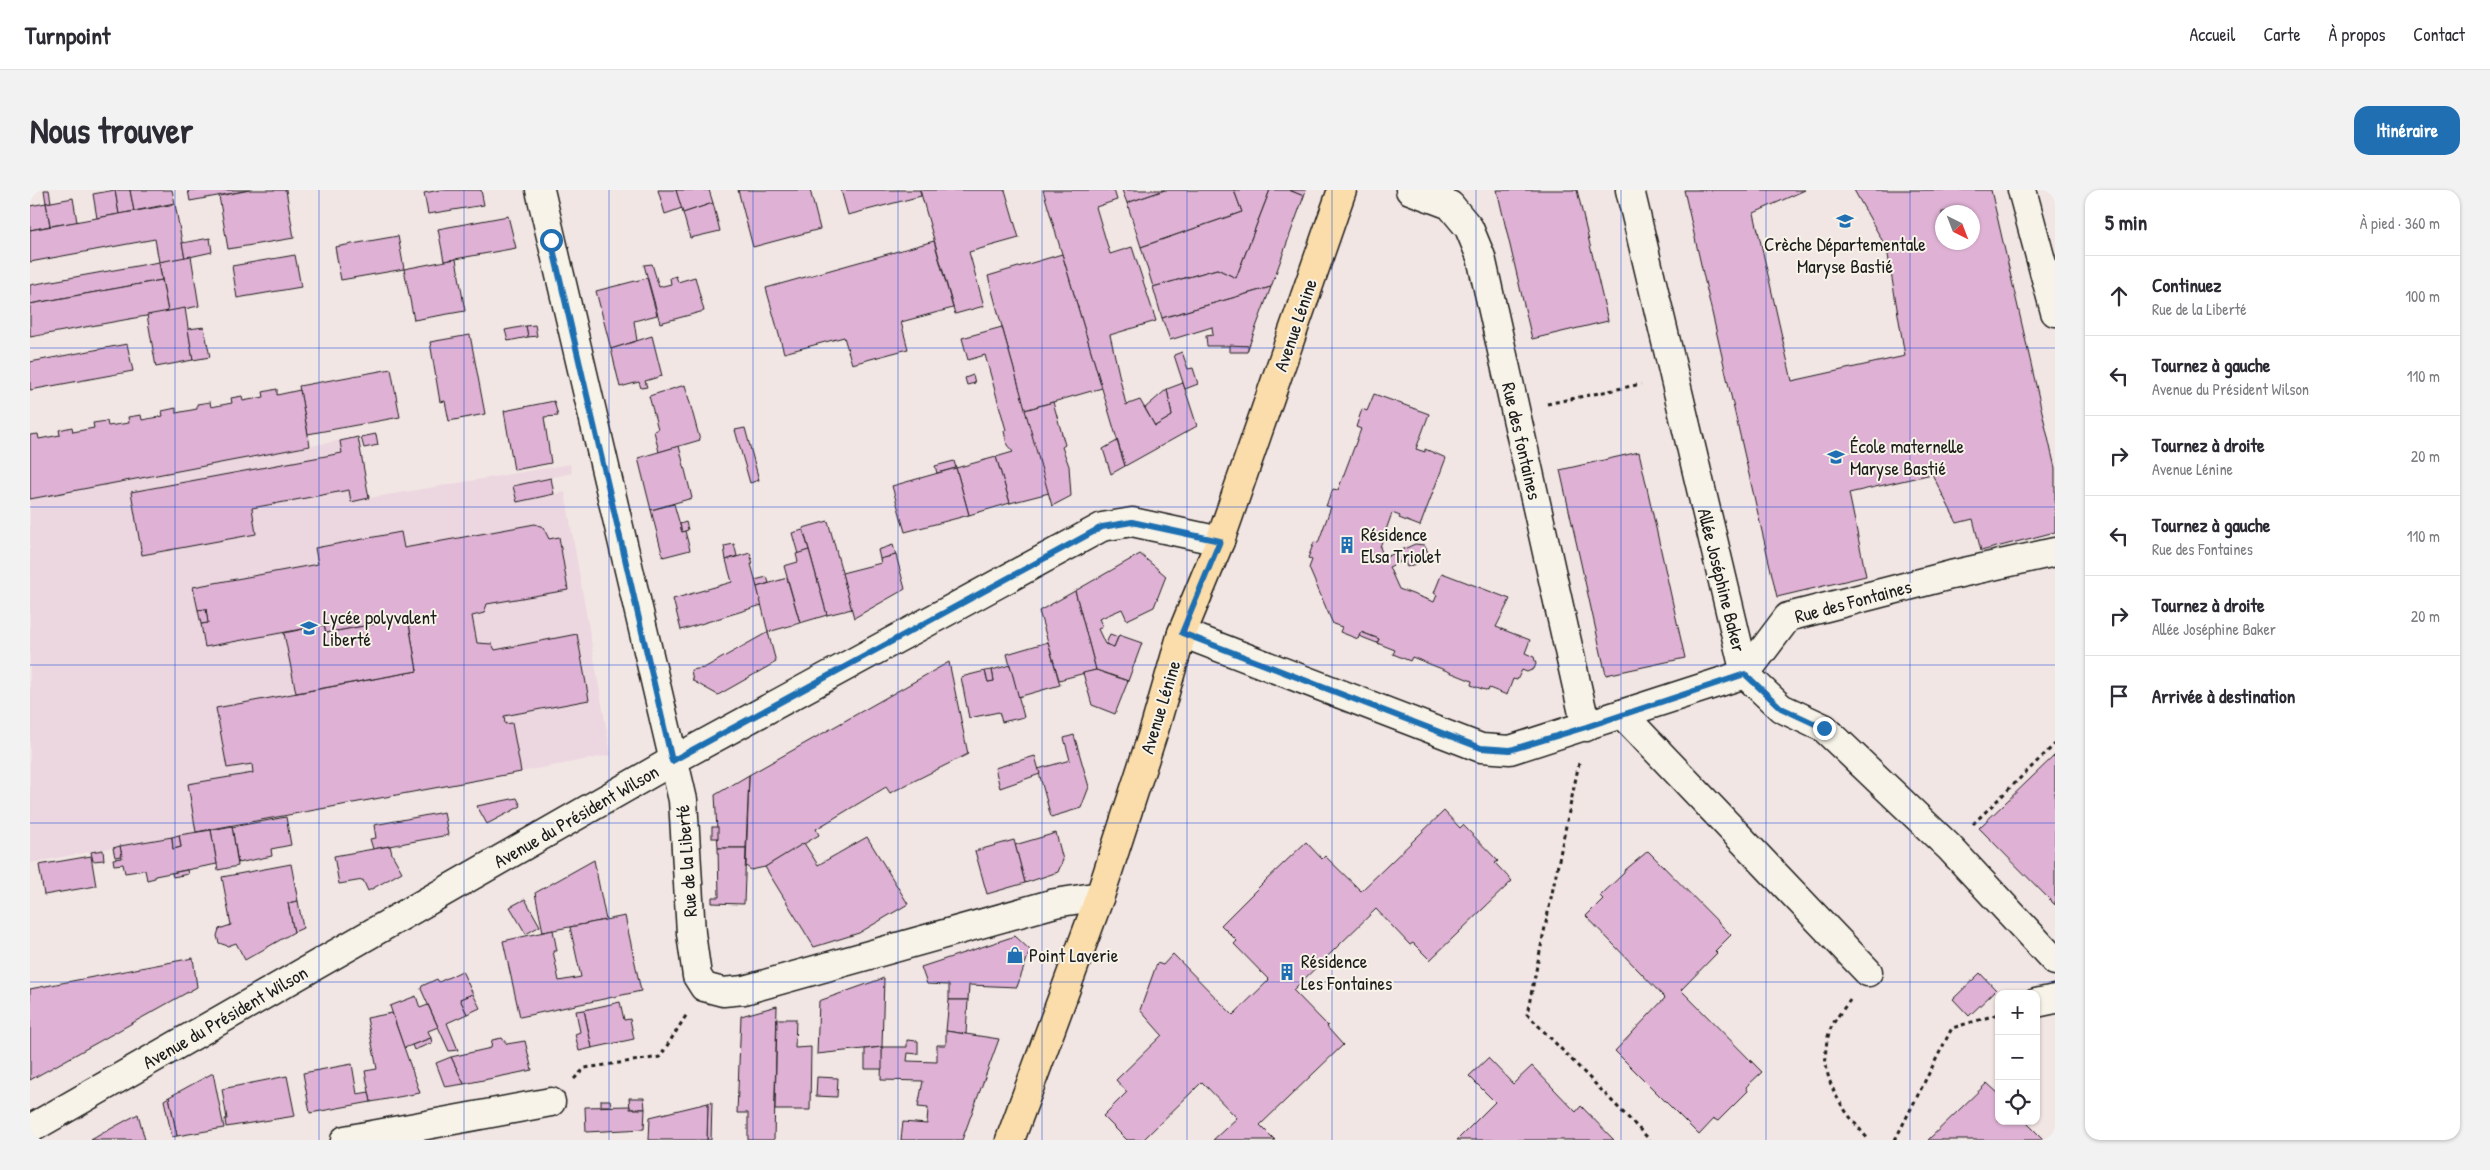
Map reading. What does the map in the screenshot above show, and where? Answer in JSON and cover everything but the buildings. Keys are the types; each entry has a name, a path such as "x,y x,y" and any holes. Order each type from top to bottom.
{"main road":[{"name":"Avenue Lénine","path":"1010,1140 1100,896 1182,633 1220,541 1342,190"}],"street":[{"name":"Rue de la Liberté","path":"540,190 684,808 690,933 697,976 704,987"},
{"name":"Rue des fontaines","path":"1410,190 1450,205 1469,228 1480,257 1586,727"},
{"name":"Allée Joséphine Baker","path":"1630,190 1745,674 1781,708 1824,728 1949,847 2055,961"},
{"path":"2022,190 2055,312"},
{"name":"Avenue du Président Wilson","path":"39,1131 672,761 1102,527 1132,522 1220,541"},
{"name":"Rue des Fontaines","path":"1745,674 1788,617 1951,575 2055,552"},
{"path":"1182,633 1481,748 1510,750 1586,727 1745,674"},
{"path":"1622,714 1868,972"},
{"path":"704,987 718,991 744,990 1056,904 1100,896"},
{"path":"2040,1002 2055,999"},
{"path":"345,1140 551,1102"}],"path":[{"path":"1515,411 1674,376"},
{"path":"1586,727 1527,1014 1650,1140"},
{"path":"1949,847 2055,744"},
{"path":"1868,972 1829,1032 1826,1071 1841,1108 1868,1140"},
{"path":"551,1102 585,1068 660,1057 704,987"},
{"path":"1894,1140 1952,1028 1995,1015"}],"shaded area":[{"name":"Lycée polyvalent Liberté","path":"358,437 369,498 570,464 572,473 513,486 517,502 565,492 611,755 30,863 30,499"}],"place":[{"name":"Crèche Départementale Maryse Bastié","path":"1845,221"},
{"name":"École maternelle Maryse Bastié","path":"1836,457"},
{"name":"Résidence Elsa Triolet","path":"1347,545"},
{"name":"Lycée polyvalent Liberté","path":"309,628"},
{"name":"Point Laverie","path":"1015,955"},
{"name":"Résidence Les Fontaines","path":"1287,972"}],"route":[{"path":"551,240 672,761 1102,527 1132,522 1220,541 1182,633 1481,748 1510,750 1586,727 1745,674 1781,708 1824,728"}]}
